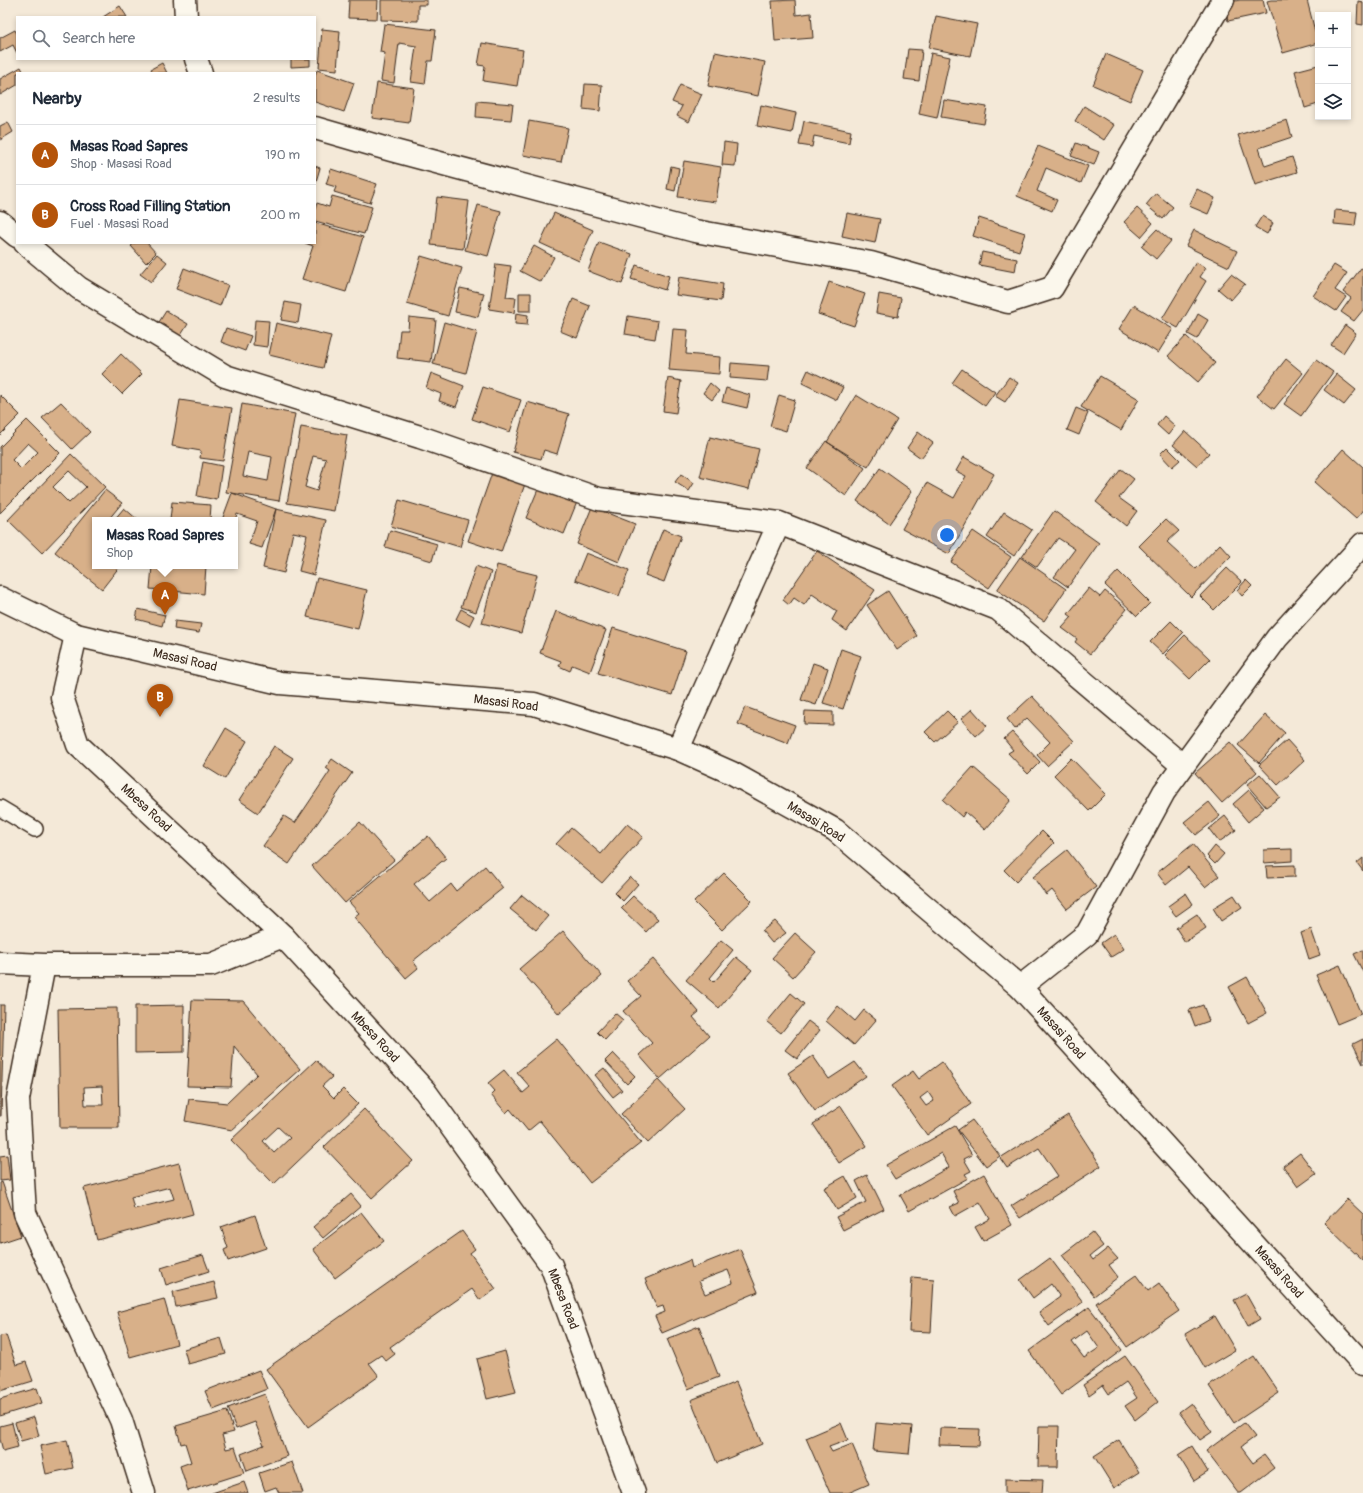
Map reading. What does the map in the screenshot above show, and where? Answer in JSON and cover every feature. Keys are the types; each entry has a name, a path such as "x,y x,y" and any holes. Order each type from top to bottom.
{"main road":[{"path":"185,0 186,16"},
{"path":"316,128 398,152 695,231 871,263 1008,302 1052,288 1223,0"},
{"path":"196,60 201,72"},
{"path":"0,222 16,235"},
{"path":"26,244 79,288 225,376 420,437 599,499 779,523 998,609 1183,766"},
{"path":"678,749 779,523"},
{"path":"1020,987 1087,934 1164,792 1277,638 1363,544"},
{"name":"Masasi Road","path":"0,598 76,635 280,683 534,704 678,749 732,773 835,830 1020,987 1363,1364"},
{"name":"Mbesa Road","path":"76,635 62,697 78,745 283,936 425,1091 551,1265 634,1493"},
{"path":"0,962 44,965 211,965 283,936"},
{"path":"44,965 18,1099 25,1213 121,1420 144,1493"}],"lane":[{"path":"0,808 35,829"}],"building":[{"path":"349,0 378,0 377,19 348,18"},
{"path":"381,0 427,0 427,5 418,5 418,21 381,20"},
{"path":"795,0 796,15 811,13 813,38 775,41 772,1"},
{"path":"1240,0 1263,0 1266,13 1228,21 1224,3"},
{"path":"1307,0 1315,31 1315,44 1283,53 1267,1"},
{"path":"1358,1 1363,2 1363,25 1357,24"},
{"path":"120,6 126,16 105,16"},
{"path":"936,16 977,24 970,56 929,48"},
{"path":"384,24 436,30 432,61 428,61 425,84 411,82 416,46 399,43 394,83 381,81 385,53 380,52"},
{"path":"322,29 340,31 337,70 319,68"},
{"path":"15,30 16,51 13,45 0,52 0,38"},
{"path":"482,43 523,50 517,86 483,81 485,66 478,65"},
{"path":"908,49 922,50 919,81 904,79"},
{"path":"715,52 765,62 758,96 708,86"},
{"path":"931,53 950,57 937,118 919,114"},
{"path":"1106,54 1143,70 1130,101 1093,85"},
{"path":"291,60 310,60 310,66 291,67"},
{"path":"162,63 166,72 152,72 151,69"},
{"path":"1315,66 1315,105 1305,108 1295,71"},
{"path":"21,67 24,72 16,72 16,86 0,95 0,79"},
{"path":"317,70 354,83 344,112 316,102"},
{"path":"377,83 414,88 409,123 372,118"},
{"path":"585,84 602,85 600,111 583,109"},
{"path":"680,85 702,94 689,122 677,116 682,106 672,102"},
{"path":"944,100 987,107 984,124 941,117"},
{"path":"477,101 513,104 511,120 476,117"},
{"path":"761,105 796,113 792,133 757,126"},
{"path":"1084,106 1114,125 1104,140 1075,121"},
{"path":"1287,120 1292,137 1259,148 1265,166 1292,157 1297,172 1255,185 1238,135"},
{"path":"529,121 568,128 561,162 523,155"},
{"path":"804,121 851,131 849,143 814,136 812,147 799,145"},
{"path":"8,122 13,132 0,140 0,126"},
{"path":"724,142 737,144 735,166 722,165"},
{"path":"1076,143 1099,152 1094,165 1071,156"},
{"path":"1038,146 1088,166 1081,183 1046,168 1037,191 1057,200 1052,211 1017,196"},
{"path":"684,161 721,167 716,202 678,197"},
{"path":"316,166 320,168 316,182"},
{"path":"671,166 679,168 675,191 667,189"},
{"path":"331,169 377,184 370,203 334,192 336,187 326,184"},
{"path":"1197,189 1215,198 1208,214 1189,206"},
{"path":"1156,193 1173,207 1163,219 1146,205"},
{"path":"332,196 372,207 364,234 316,221 317,203 329,207"},
{"path":"437,197 469,201 463,249 431,245"},
{"path":"478,205 501,211 488,256 465,250"},
{"path":"1137,208 1153,223 1141,237 1124,222"},
{"path":"1335,210 1357,212 1355,226 1334,224"},
{"path":"554,213 593,230 579,261 540,243"},
{"path":"847,213 880,219 875,243 842,236"},
{"path":"1262,216 1273,223 1267,234 1255,227"},
{"path":"979,218 1025,233 1019,251 973,236"},
{"path":"316,223 363,237 346,292 302,279 313,246 308,244 316,244"},
{"path":"1157,229 1171,241 1156,259 1141,246"},
{"path":"1194,230 1237,251 1229,267 1186,246"},
{"path":"599,242 632,254 622,284 588,271"},
{"path":"134,244 148,244 156,253 146,263 131,246"},
{"path":"534,246 554,257 541,282 520,271"},
{"path":"982,252 1017,259 1015,272 979,265"},
{"path":"157,254 167,262 151,282 140,274"},
{"path":"421,256 462,268 448,316 407,304"},
{"path":"1196,262 1206,268 1200,277 1206,281 1178,328 1162,319"},
{"path":"496,264 511,266 506,297 516,298 514,313 489,309"},
{"path":"636,265 669,276 665,290 631,279"},
{"path":"1334,265 1347,273 1335,290 1346,297 1336,311 1313,296"},
{"path":"184,268 228,285 220,306 176,289"},
{"path":"1361,268 1363,269 1363,310 1354,321 1341,312 1351,298 1343,292"},
{"path":"1231,274 1245,284 1231,300 1218,289"},
{"path":"679,277 723,284 721,301 676,295"},
{"path":"829,282 865,294 854,326 818,314"},
{"path":"460,288 484,293 478,317 455,312"},
{"path":"519,293 531,293 531,311 519,311"},
{"path":"879,294 901,298 898,317 876,313"},
{"path":"573,299 590,306 577,338 560,331"},
{"path":"285,302 301,305 298,323 281,320"},
{"path":"1134,305 1173,329 1158,353 1119,329"},
{"path":"166,311 188,324 176,343 154,330"},
{"path":"516,313 528,315 527,325 515,324"},
{"path":"1198,314 1208,320 1197,339 1188,334"},
{"path":"628,316 658,321 655,339 625,334"},
{"path":"409,317 436,320 431,362 397,358 400,330 408,330"},
{"path":"255,320 269,321 267,347 253,345"},
{"path":"444,322 477,332 466,373 433,364"},
{"path":"276,323 331,336 323,368 269,355"},
{"path":"1345,325 1356,333 1343,353 1331,345"},
{"path":"226,328 251,336 245,351 221,342"},
{"path":"673,329 688,330 686,354 720,357 719,374 669,370"},
{"path":"1186,336 1215,363 1198,382 1168,356"},
{"path":"121,354 142,374 122,394 102,374"},
{"path":"1286,359 1303,373 1274,409 1257,396"},
{"path":"1316,360 1333,372 1301,416 1284,404"},
{"path":"731,363 769,366 767,381 730,378"},
{"path":"962,369 995,392 985,406 952,383"},
{"path":"808,370 843,387 837,400 802,383"},
{"path":"431,373 464,386 456,407 439,401 441,394 426,388"},
{"path":"1336,374 1356,390 1344,405 1324,390"},
{"path":"1100,376 1139,399 1121,430 1081,407"},
{"path":"1009,377 1018,383 1005,402 995,396"},
{"path":"668,378 681,381 676,413 663,411"},
{"path":"710,383 719,391 712,400 703,393"},
{"path":"483,387 521,400 510,432 472,419"},
{"path":"726,388 750,395 747,408 722,402"},
{"path":"0,395 20,415 0,435"},
{"path":"779,395 795,400 786,431 770,426"},
{"path":"856,395 897,420 868,467 827,442"},
{"path":"180,400 232,408 223,461 200,458 201,451 172,446"},
{"path":"61,402 90,432 72,449 42,418"},
{"path":"527,402 569,414 557,454 544,450 541,459 513,452"},
{"path":"242,404 295,414 279,501 226,492","holes":["248,452 272,457 268,481 243,476"]},
{"path":"1076,408 1088,413 1079,435 1067,430"},
{"path":"1164,416 1175,426 1168,435 1157,425"},
{"path":"27,420 60,453 0,513 0,447","holes":["28,443 38,452 21,469 12,460"]},
{"path":"301,427 347,435 334,511 287,503","holes":["313,456 326,459 317,491 305,487"]},
{"path":"1185,431 1209,453 1197,466 1173,445"},
{"path":"918,432 933,443 921,458 907,448"},
{"path":"710,437 759,449 749,489 700,477"},
{"path":"826,441 865,468 846,496 807,468"},
{"path":"1167,447 1180,460 1172,467 1160,454"},
{"path":"1343,449 1363,467 1363,511 1356,519 1314,482"},
{"path":"71,454 105,487 42,553 8,520","holes":["69,471 86,487 69,503 53,487"]},
{"path":"964,457 994,474 949,554 902,529 927,483 954,498 966,476 956,471"},
{"path":"203,462 222,466 217,500 197,496"},
{"path":"880,468 912,491 889,524 857,501"},
{"path":"1121,469 1134,479 1119,498 1137,511 1126,526 1096,502"},
{"path":"492,473 525,484 501,552 468,541"},
{"path":"681,474 694,483 689,491 675,482"},
{"path":"539,487 577,502 564,534 526,518"},
{"path":"105,490 122,503 110,517 92,517 92,569 118,569 102,589 55,552"},
{"path":"232,493 276,509 262,548 249,544 257,521 237,514 236,517 223,517"},
{"path":"399,500 468,520 460,547 391,526"},
{"path":"172,502 211,505 210,517 170,517"},
{"path":"592,507 635,524 619,562 577,544"},
{"path":"124,508 134,517 116,517"},
{"path":"276,509 326,520 314,575 299,571 307,535 293,532 284,573 263,568"},
{"path":"1054,511 1099,543 1068,587 1054,577 1075,549 1058,538 1037,567 1022,557"},
{"path":"1004,512 1032,530 1014,556 987,537"},
{"path":"1166,519 1179,531 1167,542 1196,569 1220,544 1231,556 1191,597 1139,546"},
{"path":"663,529 681,536 664,582 645,575"},
{"path":"390,530 437,544 432,561 385,547"},
{"path":"973,531 1011,557 989,588 951,562"},
{"path":"817,551 875,590 847,631 832,620 837,611 812,594 804,605 794,598 789,605 783,600"},
{"path":"586,553 629,570 619,596 575,580"},
{"path":"1020,557 1066,589 1044,621 997,590"},
{"path":"497,565 537,575 521,633 482,623"},
{"path":"476,566 491,572 476,612 461,607"},
{"path":"1227,568 1242,582 1214,610 1200,596"},
{"path":"152,569 206,569 204,594 150,589"},
{"path":"1118,571 1150,603 1137,616 1105,585"},
{"path":"317,578 367,590 358,629 307,617"},
{"path":"1246,580 1252,586 1242,596 1237,590"},
{"path":"1089,588 1100,597 1105,591 1127,609 1090,654 1075,642 1077,639 1062,628 1072,617 1068,614"},
{"path":"888,591 917,636 897,650 867,605"},
{"path":"138,609 165,615 162,626 136,619"},
{"path":"461,609 474,616 469,626 456,619"},
{"path":"556,611 606,630 590,672 572,665 570,671 559,666 561,661 540,653"},
{"path":"175,621 201,624 199,633 174,629"},
{"path":"1171,621 1183,633 1163,654 1150,642"},
{"path":"613,628 686,651 672,695 598,673"},
{"path":"1185,635 1210,659 1190,679 1165,655"},
{"path":"841,649 861,656 843,709 823,703"},
{"path":"813,663 828,668 816,705 801,700"},
{"path":"1032,696 1074,741 1047,766 1037,755 1050,742 1027,718 1015,729 1007,719"},
{"path":"745,707 795,725 788,743 738,724"},
{"path":"972,709 987,726 976,736 961,719"},
{"path":"805,711 833,712 833,725 804,724"},
{"path":"947,711 958,722 935,742 925,732"},
{"path":"1265,715 1285,733 1259,763 1238,745"},
{"path":"226,728 247,741 225,779 204,766"},
{"path":"1012,732 1040,762 1028,774 1008,753 1013,750 1004,739"},
{"path":"1287,740 1305,760 1278,785 1259,765"},
{"path":"1230,742 1257,772 1222,803 1195,773"},
{"path":"274,746 293,758 258,813 239,800"},
{"path":"1071,758 1106,794 1089,811 1054,775"},
{"path":"332,759 352,773 289,864 263,846 284,816 295,823 330,771 326,768"},
{"path":"973,767 1011,800 985,830 965,812 962,817 943,800"},
{"path":"1260,774 1280,797 1266,807 1247,785"},
{"path":"1249,790 1264,808 1248,822 1233,804"},
{"path":"1209,802 1220,816 1196,835 1184,822"},
{"path":"1225,816 1236,830 1219,842 1209,829"},
{"path":"360,822 394,860 345,903 312,866"},
{"path":"627,824 643,837 602,883 556,844 571,828 601,854"},
{"path":"1042,831 1054,843 1016,882 1004,870"},
{"path":"428,836 446,858 414,884 430,902 451,884 456,891 485,866 503,888 413,961 418,968 406,978 354,917 359,913 349,902"},
{"path":"1193,844 1219,876 1205,887 1188,867 1166,885 1157,873"},
{"path":"1215,846 1224,854 1215,864 1207,856"},
{"path":"1292,849 1292,861 1264,863 1264,850"},
{"path":"1067,850 1096,887 1067,909 1052,890 1046,895 1033,877"},
{"path":"1363,858 1363,871 1357,863"},
{"path":"1295,865 1295,877 1267,878 1266,866"},
{"path":"724,873 752,901 722,930 694,902"},
{"path":"630,877 638,884 623,901 615,893"},
{"path":"1186,893 1193,904 1176,916 1168,906"},
{"path":"522,895 548,916 536,930 510,909"},
{"path":"1234,895 1242,907 1221,921 1213,908"},
{"path":"633,896 658,919 646,932 621,908"},
{"path":"1197,914 1206,928 1185,942 1176,928"},
{"path":"775,921 786,933 772,943 762,931"},
{"path":"1311,929 1320,955 1309,959 1301,933"},
{"path":"563,931 602,976 559,1014 519,969"},
{"path":"795,933 816,952 793,977 772,958"},
{"path":"1114,934 1124,949 1111,957 1101,943"},
{"path":"721,940 733,950 710,978 714,982 736,957 752,970 719,1008 686,980"},
{"path":"1363,950 1363,972 1354,954"},
{"path":"653,959 699,1012 693,1017 709,1036 660,1079 639,1055 652,1043 623,1011 641,996 627,981"},
{"path":"1340,965 1361,1014 1337,1024 1316,975"},
{"path":"1247,977 1267,1013 1248,1023 1229,987"},
{"path":"791,993 804,1004 781,1033 767,1022"},
{"path":"192,1000 243,1001 300,1069 232,1130 185,1121 189,1099 227,1103 257,1074 234,1046 231,1087 187,1086"},
{"path":"0,1005 4,1005 1,1116 0,1116"},
{"path":"184,1005 184,1052 135,1053 135,1006"},
{"path":"1203,1005 1209,1021 1195,1026 1189,1010"},
{"path":"838,1006 855,1021 864,1010 876,1020 854,1045 826,1021"},
{"path":"117,1008 119,1128 60,1128 58,1009","holes":["102,1086 103,1105 85,1105 84,1087"]},
{"path":"615,1013 623,1020 605,1040 597,1032"},
{"path":"808,1021 820,1030 797,1059 785,1050"},
{"path":"557,1039 641,1143 590,1183 540,1121 528,1131 510,1109 506,1113 491,1095 495,1091 488,1083 504,1070 523,1093 530,1087 517,1072"},
{"path":"1363,1039 1363,1064 1353,1044"},
{"path":"613,1053 635,1076 627,1084 605,1061"},
{"path":"813,1056 829,1079 855,1062 866,1076 815,1111 788,1073"},
{"path":"316,1060 332,1077 322,1086 334,1098 343,1089 358,1104 274,1184 231,1140","holes":["278,1127 290,1138 274,1153 263,1141"]},
{"path":"942,1062 971,1104 927,1135 892,1086 913,1071 919,1079","holes":["928,1092 934,1101 926,1106 920,1098"]},
{"path":"604,1068 622,1090 613,1097 595,1075"},
{"path":"658,1080 685,1109 648,1143 621,1114"},
{"path":"841,1106 867,1146 839,1163 813,1124"},
{"path":"364,1109 413,1161 372,1198 324,1147"},
{"path":"1068,1115 1101,1166 1020,1218 1011,1206 1058,1176 1039,1148 1007,1168 1000,1158"},
{"path":"972,1120 1000,1156 986,1166 958,1130"},
{"path":"955,1126 972,1155 964,1159 971,1171 965,1174 968,1178 909,1211 900,1195 949,1167 941,1153 895,1179 886,1165"},
{"path":"1300,1153 1316,1174 1298,1187 1283,1166"},
{"path":"7,1155 10,1180 0,1181 0,1156"},
{"path":"179,1163 193,1214 97,1240 84,1188","holes":["170,1187 174,1199 134,1209 131,1197"]},
{"path":"984,1174 1012,1225 983,1241 975,1227 990,1219 980,1202 955,1216 950,1207 959,1203 953,1191"},
{"path":"867,1175 884,1209 843,1230 836,1217 866,1202 856,1181"},
{"path":"845,1176 857,1198 837,1210 824,1188"},
{"path":"2,1182 21,1236 0,1243 0,1183"},
{"path":"351,1194 361,1206 323,1238 313,1227"},
{"path":"1347,1199 1363,1214 1363,1261 1324,1223"},
{"path":"361,1212 384,1241 335,1278 313,1249"},
{"path":"255,1215 266,1248 228,1261 224,1250 228,1248 221,1227"},
{"path":"462,1231 475,1249 470,1253 496,1289 480,1300 472,1289 390,1347 395,1354 386,1361 381,1355 369,1363 379,1376 308,1427 266,1369"},
{"path":"1092,1232 1103,1246 1090,1256 1093,1260 1108,1248 1118,1259 1109,1265 1118,1277 1094,1296 1062,1255"},
{"path":"740,1249 758,1292 662,1333 655,1316 665,1312 663,1306 657,1308 645,1279 690,1260 692,1268","holes":["728,1270 733,1283 705,1294 699,1281"]},
{"path":"203,1255 209,1271 166,1285 161,1268"},
{"path":"1050,1258 1083,1302 1049,1326 1039,1312 1060,1297 1051,1284 1033,1298 1020,1280"},
{"path":"1136,1275 1148,1291 1159,1283 1179,1311 1127,1347 1096,1303"},
{"path":"912,1277 934,1279 931,1332 909,1331"},
{"path":"214,1282 218,1298 176,1307 173,1292"},
{"path":"1246,1294 1260,1319 1248,1326 1234,1300"},
{"path":"164,1299 177,1344 130,1357 117,1312"},
{"path":"1089,1307 1122,1350 1061,1395 1029,1351","holes":["1087,1331 1099,1348 1084,1358 1072,1342"]},
{"path":"1215,1316 1235,1350 1205,1368 1185,1334"},
{"path":"699,1326 719,1377 688,1389 667,1339"},
{"path":"6,1335 16,1365 26,1362 33,1381 0,1391 0,1336"},
{"path":"221,1338 226,1354 188,1364 184,1349"},
{"path":"505,1351 516,1392 487,1399 477,1359"},
{"path":"1125,1356 1158,1402 1135,1420 1125,1406 1137,1398 1126,1382 1109,1394 1103,1385 1089,1395 1083,1385"},
{"path":"1254,1356 1279,1393 1234,1423 1209,1386"},
{"path":"259,1370 267,1389 213,1410 205,1391"},
{"path":"736,1382 762,1444 717,1463 691,1400"},
{"path":"37,1388 42,1403 0,1416 0,1399"},
{"path":"265,1394 287,1456 247,1471 241,1454 264,1445 255,1422 236,1429 228,1408"},
{"path":"1191,1403 1212,1432 1200,1440 1179,1412"},
{"path":"227,1411 234,1432 222,1435 226,1449 235,1447 244,1473 188,1491 180,1466 191,1462 185,1443 181,1444 176,1426"},
{"path":"34,1417 39,1436 21,1441 15,1423"},
{"path":"12,1423 18,1447 3,1451 0,1439 0,1426"},
{"path":"841,1423 848,1440 829,1447 832,1452 852,1444 869,1484 848,1493 830,1493 806,1438"},
{"path":"876,1423 912,1426 909,1454 873,1451"},
{"path":"1244,1423 1255,1437 1241,1447 1253,1463 1264,1455 1274,1468 1241,1493 1238,1493 1206,1451"},
{"path":"1039,1426 1059,1426 1058,1467 1038,1467"},
{"path":"940,1428 980,1429 979,1446 939,1445"},
{"path":"67,1440 73,1468 46,1474 40,1446"},
{"path":"1119,1440 1139,1472 1114,1488 1094,1456"},
{"path":"1192,1446 1208,1472 1194,1481 1178,1455"},
{"path":"292,1462 303,1493 279,1493 276,1487 265,1491 259,1473"},
{"path":"1005,1479 1043,1480 1042,1493 1005,1493"},
{"path":"244,1482 248,1493 212,1493"}],"place":[{"name":"Masas Road Sapres","path":"165,615"},
{"name":"Cross Road Filling Station","path":"160,717"}]}
